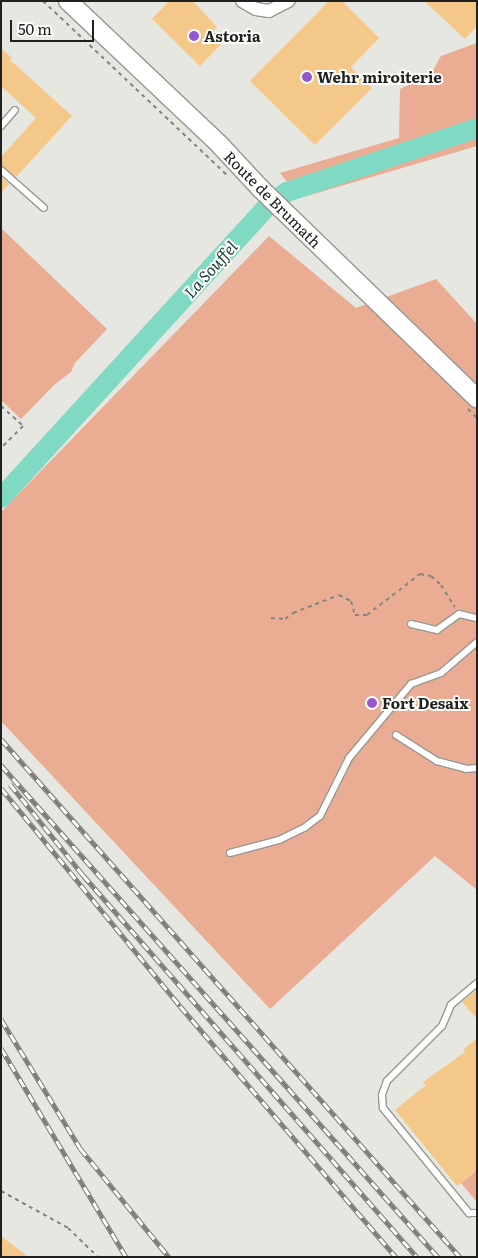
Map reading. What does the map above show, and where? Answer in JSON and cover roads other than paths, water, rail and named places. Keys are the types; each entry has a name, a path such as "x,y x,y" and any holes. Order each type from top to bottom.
{"main road":[{"name":"Route de Brumath","path":"68,1 233,159 477,398"}],"street":[{"path":"242,1 256,9 269,11 289,1"}],"lane":[{"path":"1,126 15,110"},
{"path":"1,170 44,208"},
{"path":"411,624 437,630 459,614 477,618"},
{"path":"230,853 279,840 320,816 350,758 410,684 441,673 477,642"},
{"path":"396,735 419,752 466,769 477,768"},
{"path":"477,983 451,1005 442,1026 387,1081 382,1095 383,1108 469,1213 477,1213"}],"waterway":[{"name":"La Souffel","path":"1,498 269,204 287,192 477,128"}],"railway":[{"path":"1,739 460,1257"},
{"path":"1,765 438,1257"},
{"path":"10,784 83,875 417,1257"},
{"path":"1,788 180,1006 396,1257"},
{"path":"1,1019 80,1148 169,1257"},
{"path":"1,1048 126,1257"}],"place":[{"name":"Astoria","path":"194,36"},
{"name":"Wehr miroiterie","path":"307,77"},
{"name":"Fort Desaix","path":"372,703"}]}
